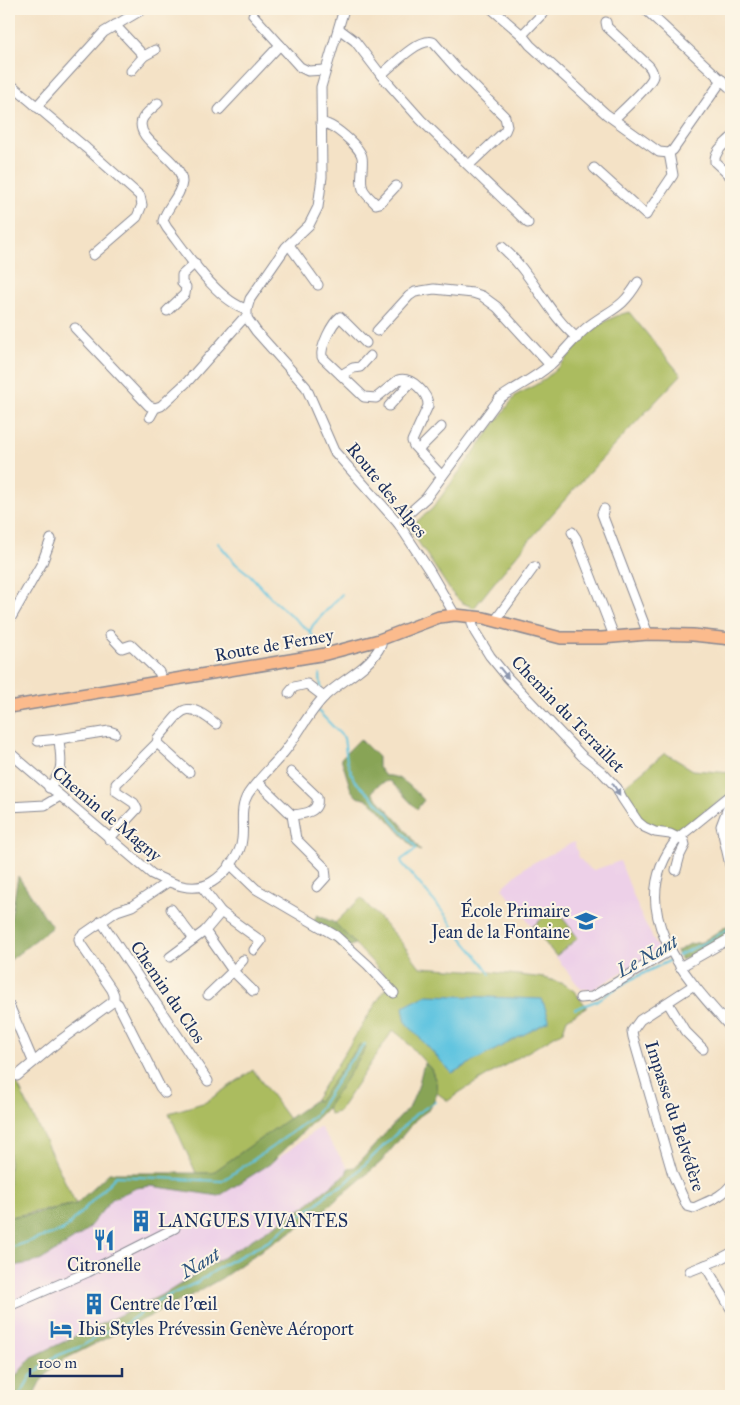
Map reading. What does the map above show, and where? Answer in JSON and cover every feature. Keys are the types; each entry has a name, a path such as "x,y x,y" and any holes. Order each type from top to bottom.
{"main road":[{"name":"Route de Ferney","path":"9,707 326,654 380,640 431,620 455,615 472,616 495,621 555,637 578,639 648,634 693,635 731,639"}],"street":[{"path":"36,106 104,32 143,9"},
{"path":"158,103 142,119 141,128 143,135 175,165 182,182 168,207 163,221 218,291 240,307 247,309 250,299 289,245 309,225 318,207 322,177 322,87 325,70 344,9"},
{"path":"492,9 606,114 659,152 669,153"},
{"path":"522,35 548,9"},
{"path":"645,9 731,88"},
{"path":"253,15 300,67 305,70 325,70"},
{"path":"606,22 607,27 648,64 653,77 648,85 614,119"},
{"path":"115,25 144,56"},
{"path":"339,29 355,41 381,75 421,120 528,223"},
{"path":"381,75 418,44 428,40 433,42 505,117 507,122 505,131 469,165"},
{"path":"219,110 280,45"},
{"path":"131,71 144,56 155,50"},
{"path":"594,168 646,215 673,175 669,153 722,80"},
{"path":"9,83 140,196 142,206 137,217 93,255"},
{"path":"321,123 326,123 333,127 358,149 362,155 363,189 376,204 380,204 396,186"},
{"path":"731,138 718,150 714,157 715,162 731,176"},
{"path":"289,245 318,285"},
{"path":"502,247 523,268 577,338"},
{"path":"167,311 185,294 186,287 182,283 182,275 195,263"},
{"path":"398,523 426,498 499,399 535,377 550,365 589,325 614,310 631,294 638,282"},
{"path":"377,331 409,296 416,292 434,289 473,293 482,296 497,307 550,365"},
{"name":"Route des Alpes","path":"247,309 248,318 256,331 306,387 334,451 398,523 429,570 455,615"},
{"path":"366,343 340,317 335,321 321,353 364,397 370,399 382,395 398,380 402,379 411,382 428,400 428,406 412,441 442,476"},
{"path":"75,328 149,406 155,408 161,406 188,380 242,320 248,318"},
{"path":"341,375 353,368 360,367 370,356"},
{"path":"389,406 411,382"},
{"path":"150,418 155,408"},
{"path":"418,450 441,427"},
{"path":"604,509 602,514 648,634"},
{"path":"572,532 616,636"},
{"path":"9,621 42,563 51,539"},
{"path":"585,549 616,636"},
{"path":"495,621 534,566"},
{"name":"Chemin du Terraillet","path":"472,616 472,623 476,632 490,656 508,678 582,756 601,771 617,788 638,822 644,827 678,838"},
{"path":"110,635 122,648 132,645 159,672 163,682"},
{"path":"254,950 260,942 221,912 202,887 221,876 237,853 242,842 244,801 324,697 367,665 377,654 381,645 380,640"},
{"path":"289,693 294,687 306,684 324,697"},
{"path":"109,839 137,810 134,803 116,790 116,784 157,744 158,738 186,709 199,711 216,724"},
{"path":"38,741 109,730 115,733"},
{"path":"49,788 59,775 61,767 60,739"},
{"path":"157,744 189,772"},
{"name":"Chemin de Magny","path":"9,752 152,874 168,882 191,888 202,887"},
{"path":"291,772 317,798 318,802 315,809 308,813 292,815"},
{"path":"258,782 292,815 296,839 325,868 326,878 317,887"},
{"path":"731,795 678,838 663,858 655,890 655,908 658,923 675,958 694,985 731,1028"},
{"path":"9,807 45,805 60,796"},
{"path":"731,808 727,810 721,826 727,834 731,867"},
{"path":"676,870 685,845 684,841 678,838"},
{"path":"230,864 256,889 336,936 394,993"},
{"path":"114,1002 112,990 85,952 79,939 85,932 101,921 117,911 132,906 168,882"},
{"path":"171,909 194,939"},
{"path":"170,957 204,931 221,912"},
{"name":"Chemin du Clos","path":"101,921 208,1081"},
{"path":"204,931 232,971 253,991"},
{"path":"580,998 592,997 675,958 731,938"},
{"path":"208,994 243,960"},
{"name":"Impasse du Belvédère","path":"694,985 640,1020 632,1031 635,1048 673,1175 687,1206 694,1208 724,1193 731,1185"},
{"path":"17,1076 33,1061 114,1002"},
{"path":"114,1002 118,1004 160,1087 165,1093"},
{"name":"Impasse du Belvédère","path":"668,1003 685,1031 702,1049"},
{"path":"9,1005 33,1061"},
{"path":"9,1306 65,1283 175,1228"},
{"path":"690,1271 731,1253"},
{"path":"705,1265 731,1309"}],"shaded area":[{"name":"École Primaire Jean de la Fontaine","path":"574,842 579,858 590,869 594,870 620,861 641,915 659,950 594,989 581,989 502,888 525,867"},
{"path":"320,1127 348,1168 347,1174 301,1209 166,1293 32,1357 9,1394 9,1267 40,1261 85,1232 112,1199 136,1188 151,1186 219,1196 270,1164"}],"green space":[{"path":"629,312 681,375 574,489 474,608 461,602 452,593 409,528 432,509 516,395 546,378 602,323"},
{"path":"360,739 378,757 378,767 385,776 402,780 424,800 417,809 390,781 379,785 372,793 401,824 421,851 413,847 377,807 368,800 357,797 351,790 341,758"},
{"path":"665,753 693,770 731,773 731,793 684,827 680,832 661,831 645,824 622,788"},
{"path":"18,876 52,927 9,961 9,929"},
{"path":"361,898 402,943 420,967 545,978 564,984 574,991 587,1007 567,1019 563,1031 448,1101 437,1093 436,1082 431,1069 403,1038 393,1030 338,1112 330,1114 327,1108 366,1048 360,1044 318,1103 315,1100 385,989 392,983 335,923"},
{"path":"555,908 578,938 556,956 532,927"},
{"path":"317,915 335,923 355,944 344,950 330,938 309,929"},
{"path":"731,924 731,934 682,960 676,952 690,944 702,942"},
{"path":"360,1044 366,1048 327,1108 270,1164 219,1196 151,1186 136,1188 112,1199 85,1232 40,1261 9,1267 9,1217 33,1214 76,1204 109,1173 212,1173 315,1100 318,1102"},
{"path":"424,1063 431,1069 436,1082 437,1093 430,1109 417,1118 381,1162 316,1217 263,1249 222,1278 53,1365 40,1382 33,1396 9,1396 13,1379 32,1357 166,1293 301,1209 346,1174 348,1168 355,1167 410,1106 418,1087"},
{"path":"9,1067 76,1204 9,1217"},
{"path":"253,1070 289,1119 212,1173 196,1173 169,1113 206,1102"}],"water":[{"path":"427,995 542,999 549,1021 452,1073 406,1023 403,1007"}],"waterway":[{"path":"218,543 236,564 250,575 273,600 309,631 317,642 318,648"},
{"path":"310,631 313,625 342,594"},
{"path":"320,674 321,690"},
{"path":"317,710 344,738 347,761 354,780 390,815 392,820 415,846 416,849 401,860 402,863 448,918 490,974"},
{"name":"Le Nant","path":"677,956 731,927"},
{"name":"Le Nant","path":"575,1009 596,1001 630,980 673,959"},
{"name":"Nant","path":"9,1248 64,1230 116,1176 222,1181 315,1115 350,1061 365,1044"},
{"name":"Nant","path":"19,1396 31,1376 54,1357 82,1346 103,1333 125,1324 159,1300 198,1282 223,1265 269,1241 318,1203 329,1192 345,1184 416,1114 435,1102"}],"place":[{"name":"École Primaire Jean de la Fontaine","path":"586,921"},
{"name":"LANGUES VIVANTES","path":"141,1221"},
{"name":"Citronelle","path":"104,1240"},
{"name":"Centre de l'œil","path":"94,1304"},
{"name":"Ibis Styles Prévessin Genève Aéroport","path":"61,1329"}]}
